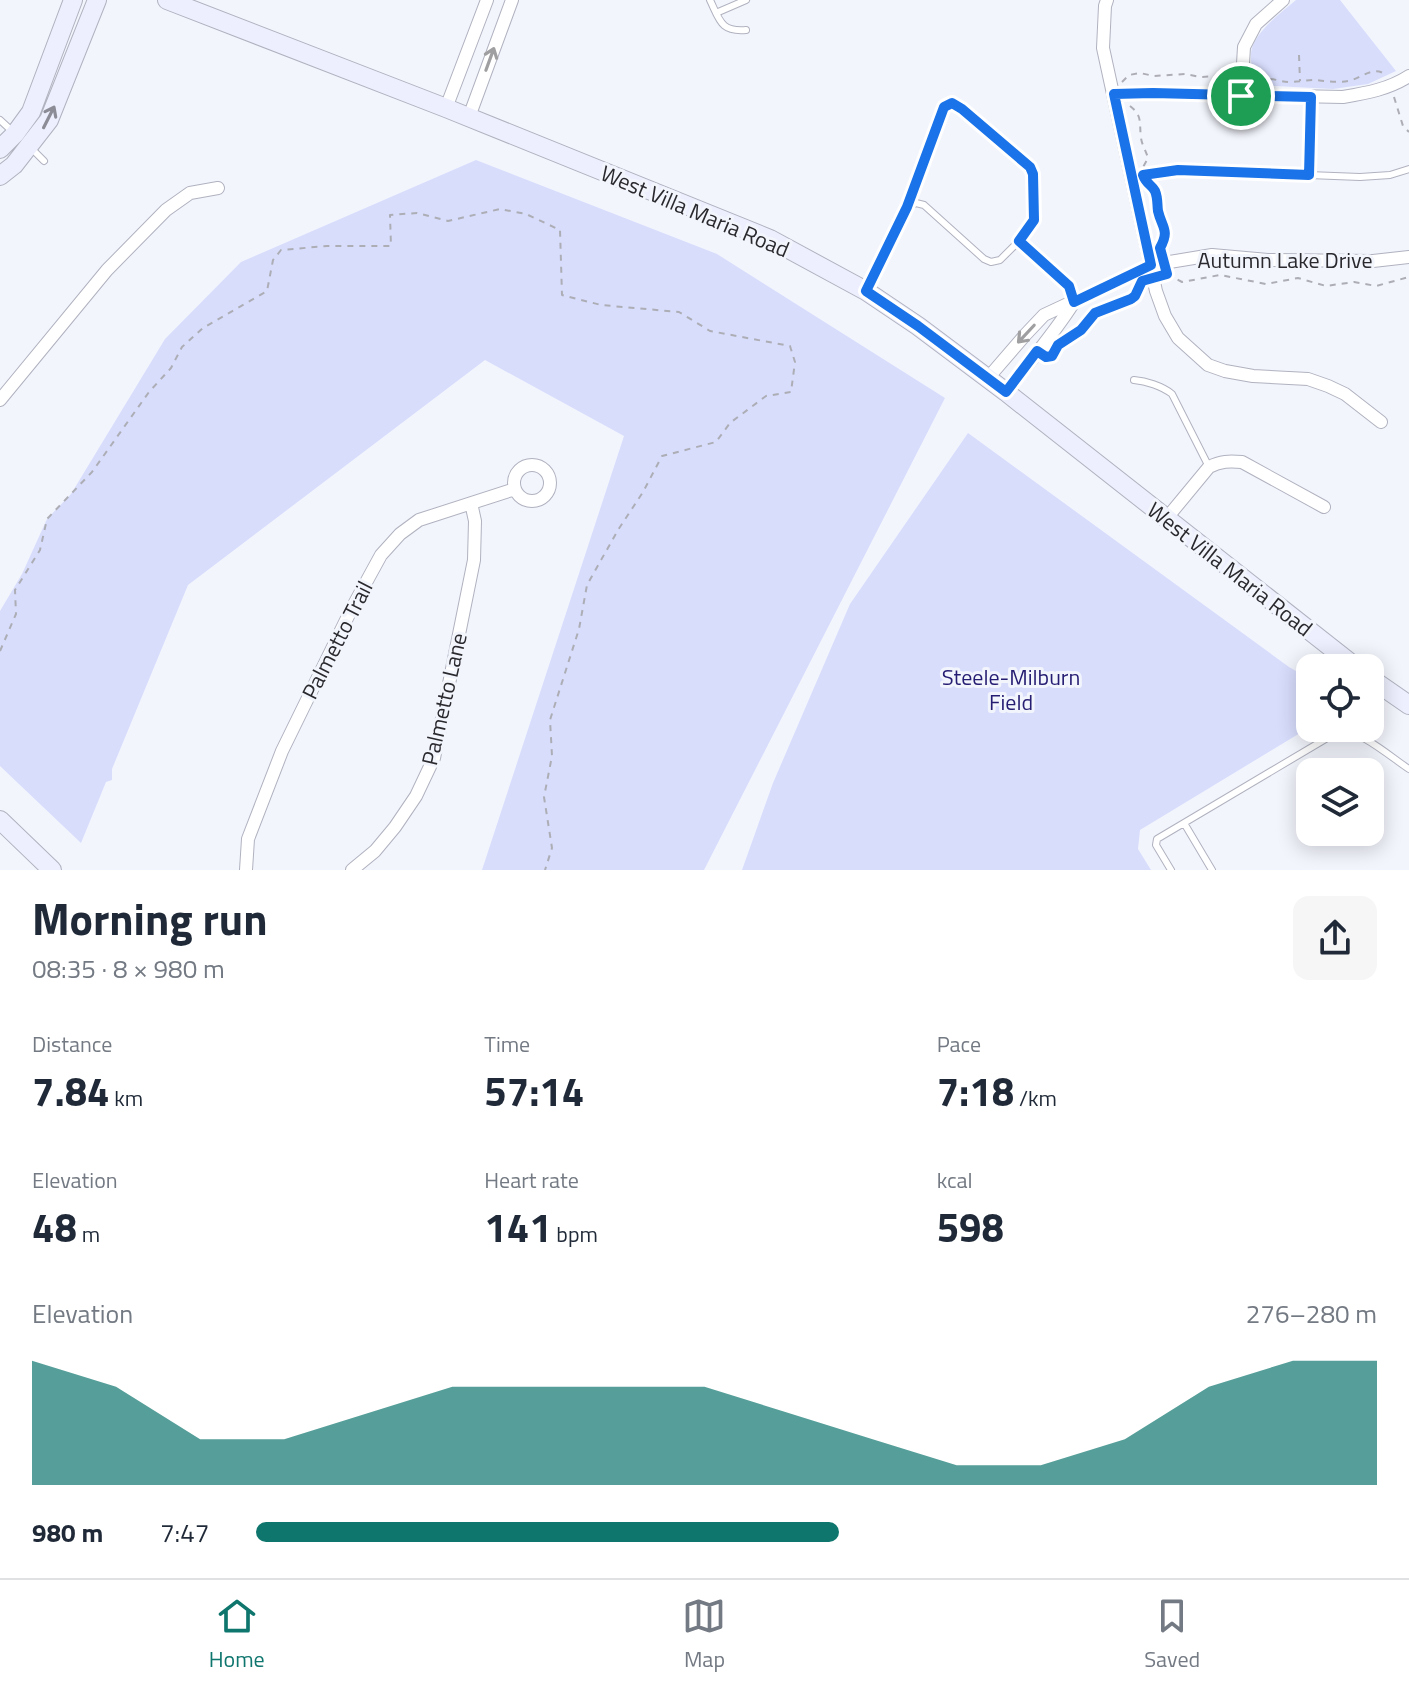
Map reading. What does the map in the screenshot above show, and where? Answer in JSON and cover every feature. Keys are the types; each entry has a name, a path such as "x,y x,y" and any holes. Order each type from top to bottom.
{"main road":[{"path":"0,149 31,112 73,0"},
{"path":"0,176 14,165 49,120 97,0"},
{"name":"West Villa Maria Road","path":"167,0 469,117 770,239 866,291 988,378 1339,654"},
{"path":"1384,688 1409,705"},
{"path":"0,820 52,870"}],"street":[{"path":"446,108 487,0"},
{"path":"469,117 512,0"},
{"path":"1107,0 1103,48 1119,94 1156,269 1156,291 1165,316 1178,338 1208,365 1253,376 1318,382 1345,394 1381,422"},
{"path":"1241,90 1244,47 1256,24 1283,0"},
{"path":"1119,94 1241,90 1343,97 1371,93 1409,76"},
{"path":"0,400 107,270 166,210 190,193 218,188"},
{"name":"Autumn Lake Drive","path":"988,378 1044,315 1156,269 1212,255 1268,260 1373,261 1409,257"},
{"path":"1006,392 1056,330 1074,302"},
{"path":"1166,519 1209,467 1228,461 1242,462 1324,507"},
{"name":"Palmetto Trail","path":"246,870 248,839 282,751 381,555 400,534 419,520 515,489"},
{"name":"Palmetto Lane","path":"352,870 375,851 395,827 416,796 434,758 474,560 475,521 471,503"}],"lane":[{"path":"710,0 725,27 733,31 746,30"},
{"path":"716,13 746,0"},
{"path":"1309,175 1311,97"},
{"path":"866,291 907,207 944,107 952,103 962,109 1030,167 1033,174 1034,220 1000,260 991,262 984,259 924,205 916,203 907,207"},
{"path":"0,120 44,161"},
{"path":"1137,177 1178,170 1360,177 1390,175 1409,169"},
{"path":"1019,241 1069,286 1074,302"},
{"path":"1134,380 1172,394 1209,467"},
{"path":"1171,870 1156,845 1157,839 1339,731 1348,730 1362,737 1409,769"},
{"path":"1184,823 1212,870"}],"path":[{"path":"1299,55 1300,81"},
{"path":"1058,345 1081,330 1095,313 1135,296 1142,281 1156,269 1160,248 1166,238 1155,192 1137,177 1148,158 1141,139 1140,117 1119,94 1121,83 1129,75 1219,76 1241,90 1269,78 1287,83 1348,81 1376,70 1382,72 1398,106 1403,126 1409,132"},
{"path":"0,651 16,614 15,590 40,550 47,519 92,472 149,392 171,368 182,347 203,328 267,291 273,260 281,250 391,246 390,215 417,213 448,221 500,209 526,214 560,230 562,295 601,305 679,312 710,331 790,346 795,362 791,392 766,396 730,423 716,442 662,456 587,585 579,629 550,720 552,756 544,797 552,848 545,870"},
{"path":"1156,269 1182,282 1220,275 1266,284 1298,278 1326,286 1347,282 1376,286 1409,277"}],"green space":[{"path":"1296,0 1340,0 1396,71 1368,84 1333,89 1255,85 1251,57 1253,45 1269,24"},
{"path":"476,160 717,254 945,398 704,870 482,870 624,436 485,360 188,585 112,769 112,780 106,782 81,843 0,766 0,611 22,574 47,519 71,494 165,339 241,262"},
{"name":"Steele-Milburn Field","path":"968,433 1296,671 1296,735 1140,830 1138,849 1151,870 742,870 773,783 850,604"}],"route":[{"path":"1114,94 1241,96 1311,97 1309,175 1178,170 1143,175 1145,182 1155,192 1158,212 1166,231 1160,248 1167,274 1142,281 1131,299 1095,313 1081,330 1058,345 1052,356 1046,357 1037,351 1006,392 866,291 907,207 944,107 952,103 962,109 1030,167 1033,174 1034,220 1019,241 1069,286 1074,302 1151,265 1114,94"}]}
